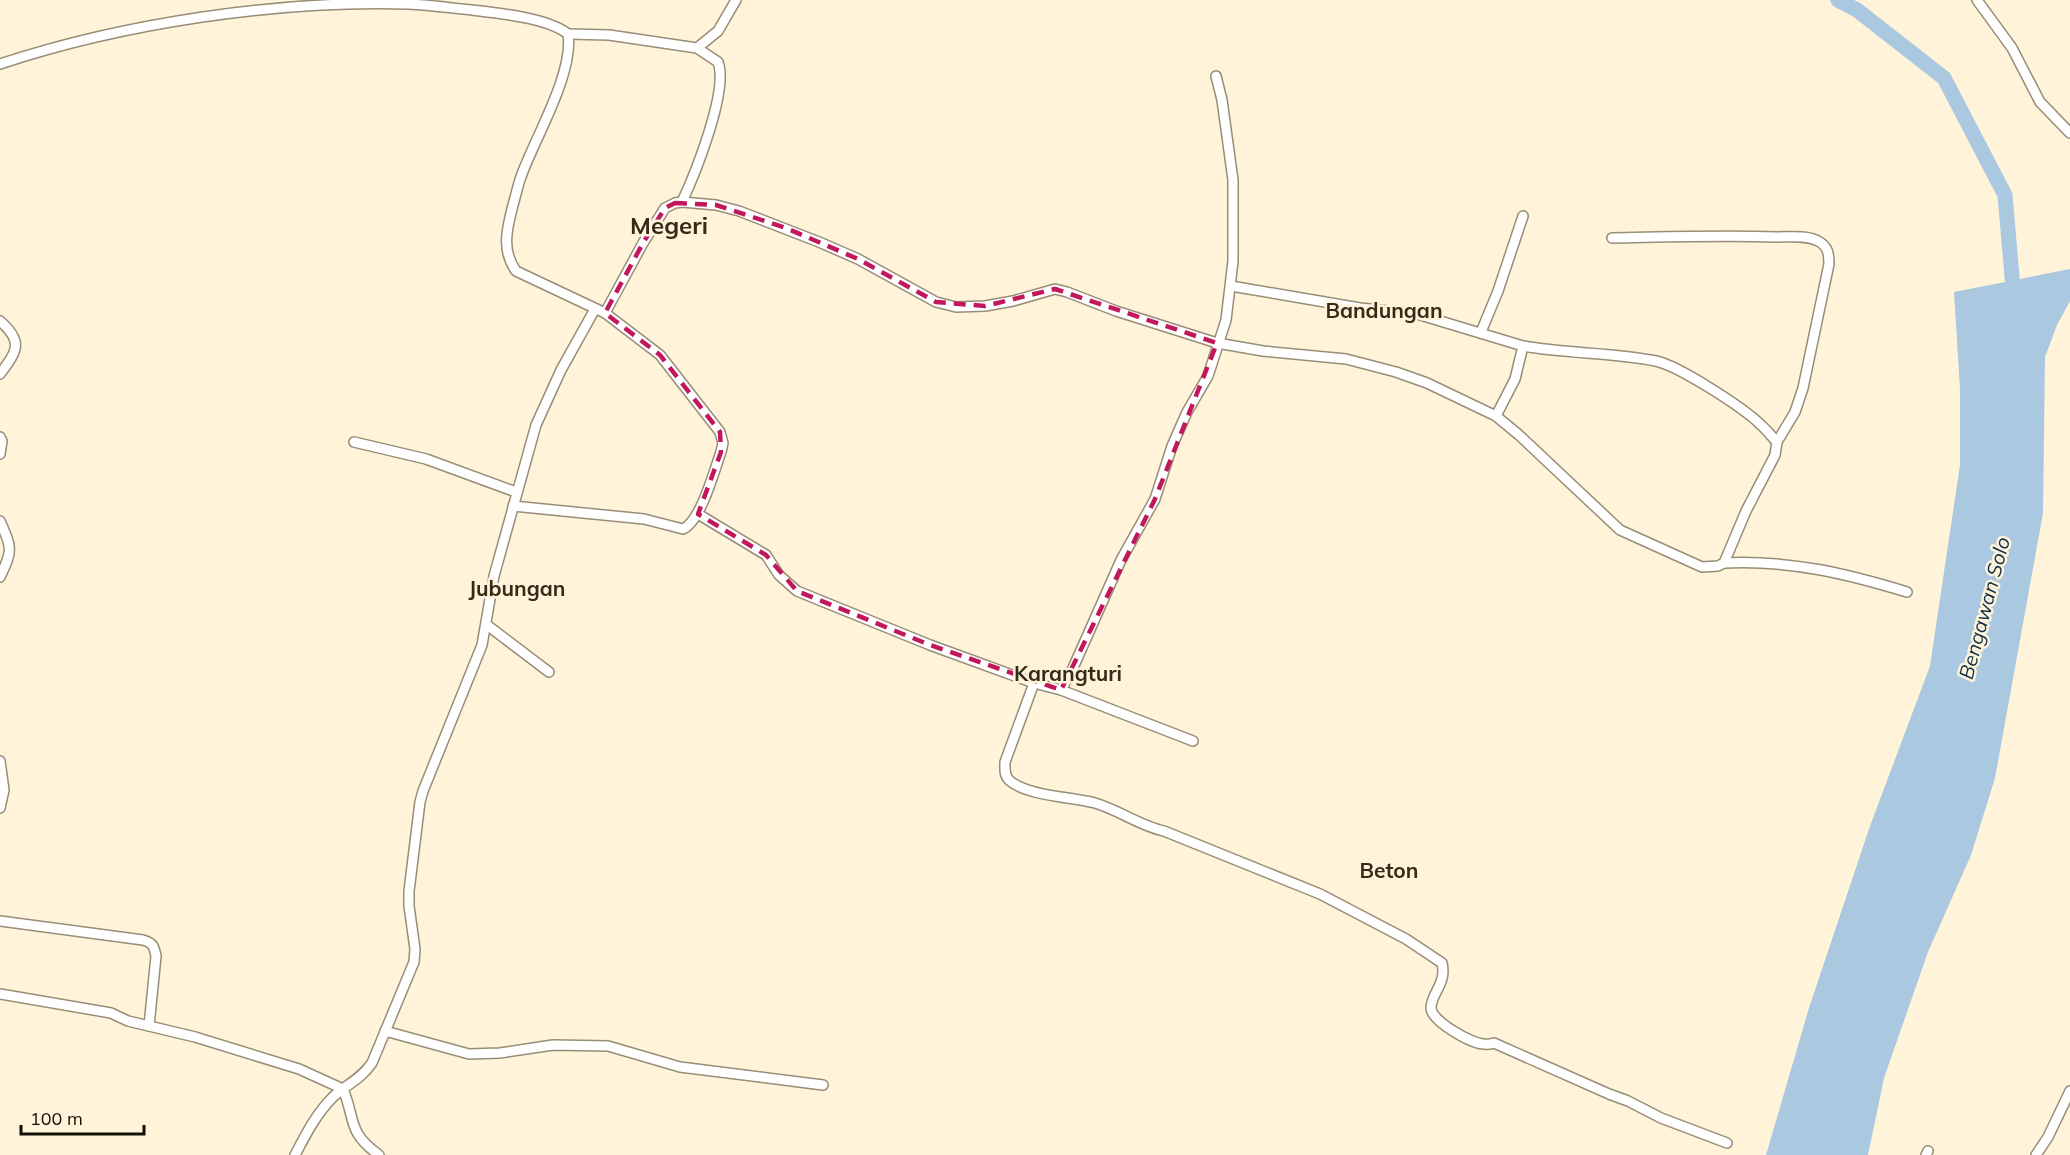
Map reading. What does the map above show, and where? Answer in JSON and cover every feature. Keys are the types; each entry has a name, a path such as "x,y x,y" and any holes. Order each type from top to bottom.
{"street":[{"path":"697,48 718,31 736,0"},
{"path":"1977,0 2012,48 2040,102 2070,133"},
{"path":"0,64 41,50 105,35 207,17 261,9 408,2 503,14 554,26 568,34 609,35 697,48 718,62 721,73 720,86 704,148 682,202"},
{"path":"513,506 644,519 679,529 688,526 698,514 723,443 720,432 660,356 605,313 516,272 508,261 507,228 522,175 555,95 567,59 568,34"},
{"path":"1060,690 1070,674 1121,560 1155,500 1187,412 1208,376 1226,320 1233,261 1233,180 1222,100 1216,76"},
{"path":"605,313 665,208 675,202 697,202 727,208 786,228 858,260 936,302 956,307 985,306 1013,301 1054,289 1217,343 1263,351 1346,359 1388,370 1427,383 1496,416 1520,435 1620,530 1702,567 1718,566 1724,563 1769,562 1812,568 1907,592"},
{"path":"1481,332 1498,291 1523,216"},
{"path":"1612,238 1738,236 1809,238 1822,243 1829,255 1803,388 1795,412 1776,442 1775,455 1746,511 1724,563"},
{"path":"1231,286 1360,308 1417,314 1523,346 1557,352 1628,357 1671,366 1729,401 1760,424 1776,442"},
{"path":"294,1155 314,1119 343,1089 364,1074 372,1063 414,962 409,906 420,802 482,645 494,576 536,425 561,370 595,309"},
{"path":"0,321 12,331 16,344 15,351 0,374"},
{"path":"1496,416 1515,379 1523,346"},
{"path":"0,437 2,441 0,454"},
{"path":"354,442 426,459 516,492"},
{"path":"698,514 766,555 779,575 797,591 1034,684 1060,690 1192,741"},
{"path":"0,521 10,548 0,577"},
{"path":"487,625 549,672"},
{"path":"1034,684 1005,762 1005,772 1010,780 1020,786 1048,795 1103,806 1152,829 1164,831 1320,894 1406,939 1440,960 1443,966 1443,978 1431,1005 1431,1011 1434,1017 1452,1030 1483,1044 1494,1043 1628,1101 1661,1118 1727,1143"},
{"path":"0,761 4,790 0,808"},
{"path":"0,921 151,942 156,956 148,1026"},
{"path":"0,994 111,1013 318,1076 343,1089 353,1127 359,1138 379,1155"},
{"path":"385,1031 469,1054 500,1053 553,1045 608,1046 680,1067 823,1085"},
{"path":"2036,1155 2048,1137 2070,1091"}],"highlighted area":[{"path":"675,203 716,205 786,228 858,259 936,302 985,306 1055,289 1217,343 1155,499 1061,690 930,645 797,591 766,555 698,514 721,452 720,432 660,355 605,313 665,208"}],"water":[{"path":"2070,269 2070,301 2057,325 2045,357 2043,513 1995,778 1971,855 1928,952 1884,1078 1868,1155 1766,1155 1809,1008 1870,826 1930,666 1960,465 1960,389 1954,292"}],"waterway":[{"name":"Bengawan Solo","path":"1838,0 1857,10 1944,78 2005,195 2014,300"}],"district":[{"name":"Megeri","path":"669,225"},
{"name":"Bandungan","path":"1384,310"},
{"name":"Jubungan","path":"517,588"},
{"name":"Karangturi","path":"1068,673"},
{"name":"Beton","path":"1389,870"}]}
